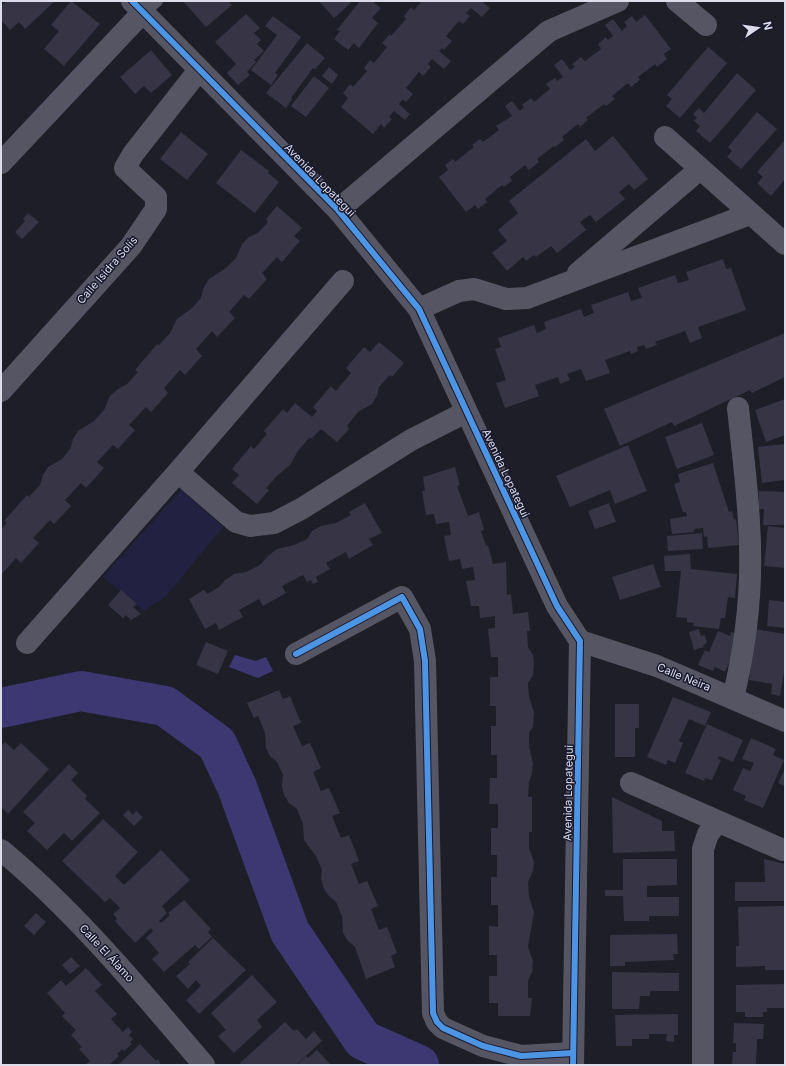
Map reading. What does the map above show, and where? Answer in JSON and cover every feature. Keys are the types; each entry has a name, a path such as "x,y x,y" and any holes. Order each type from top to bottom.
{"street":[{"path":"338,210 549,31 618,1"},
{"path":"677,1 706,24"},
{"path":"1,163 144,5"},
{"name":"Avenida Lopategui","path":"144,5 200,70 338,210 419,309 557,606 580,641 573,1059"},
{"name":"Calle Isidra Solís","path":"1,391 131,246 156,209 156,198 125,168 133,154 200,70"},
{"path":"665,138 785,244"},
{"path":"566,283 700,169"},
{"path":"419,309 459,291 474,289 506,299 527,298 750,214"},
{"path":"27,642 178,472 343,281"},
{"path":"733,698 741,664 749,602 749,524 738,408"},
{"path":"178,472 236,522 250,526 274,523 301,509 411,440 466,412"},
{"path":"296,654 402,597 420,629 425,661 433,1013 437,1022 443,1028 483,1046 521,1056 573,1059"},
{"name":"Calle Neira","path":"580,641 657,666 785,720"},
{"path":"631,783 783,850"},
{"path":"703,1065 703,849 708,834 718,822"},
{"name":"Calle El Álamo","path":"1,850 32,876 106,951 204,1065"}],"shaded area":[{"path":"181,490 223,527 166,596 144,611 103,577"},
{"path":"235,655 256,661 266,657 273,671 258,678 229,667"}],"building":[{"path":"7,1 55,1 25,29 19,22 10,30 1,20 1,6"},
{"path":"71,1 100,24 64,66 44,49 59,31 51,25"},
{"path":"183,1 228,1 232,5 206,27"},
{"path":"319,1 349,1 351,3 334,18"},
{"path":"360,1 372,1 381,8 372,18 378,23 359,48 354,43 348,50 334,39 340,31 337,30"},
{"path":"422,1 481,1 490,8 482,17 471,8 466,13 470,16 463,24 459,21 446,36 452,41 444,50 442,48 439,51 451,61 444,69 432,59 428,64 431,67 423,76 419,72 406,88 413,94 406,102 403,99 399,104 410,114 405,120 394,111 389,117 392,119 384,128 381,124 373,134 341,107 348,98 343,93 350,84 353,87 367,71 364,68 370,60 374,63 387,47 382,43 390,34 391,36 406,19 404,16 411,7 414,10"},
{"path":"246,14 260,28 254,33 261,40 257,44 264,51 254,60 256,62 247,72 250,75 238,85 227,73 236,64 215,42"},
{"path":"645,15 671,49 664,54 667,59 657,67 655,64 638,77 640,80 631,87 628,83 612,96 615,99 606,106 604,104 586,118 588,120 580,127 578,124 562,137 564,140 537,159 539,162 529,170 525,165 510,177 512,181 504,187 502,185 485,199 487,202 478,209 475,205 466,212 439,177 448,170 445,165 453,159 455,162 474,147 472,145 480,139 483,142 499,130 496,126 512,116 505,106 512,101 520,111 524,107 522,105 531,98 534,102 550,89 546,84 555,78 557,81 563,77 554,65 562,59 570,70 575,67 572,64 581,57 585,61 601,49 598,44 606,37 608,40 613,36 605,25 613,19 622,31 627,26 624,22 632,16 636,22"},
{"path":"273,16 301,37 275,73 278,75 271,85 251,70 277,35 265,26"},
{"path":"307,43 325,58 315,69 313,68 291,98 292,99 286,108 266,93"},
{"path":"708,47 727,63 680,118 666,106 672,99 667,95"},
{"path":"151,50 172,75 151,93 144,86 135,94 120,77"},
{"path":"329,67 338,75 332,84 322,76"},
{"path":"737,73 756,90 710,143 696,131 700,126 694,121 697,118 693,114 699,108 704,113"},
{"path":"314,76 329,88 306,117 291,106"},
{"path":"757,112 777,129 741,169 727,157 732,151 728,147"},
{"path":"181,132 208,154 187,180 160,159"},
{"path":"613,136 648,179 634,190 629,184 619,192 625,199 596,222 590,215 580,222 586,230 557,253 551,246 536,257 534,255 526,261 523,257 507,271 492,253 507,241 498,230 518,213 509,201 586,139 595,151"},
{"path":"785,140 785,179 771,196 757,183 763,177 757,172"},
{"path":"241,150 269,171 268,173 279,182 255,213 216,183"},
{"path":"277,206 302,228 294,236 300,241 282,262 277,257 262,273 267,279 249,299 244,295 229,312 235,318 217,337 212,331 196,349 202,356 185,375 180,370 164,388 168,393 151,412 146,407 129,425 135,430 118,449 113,445 97,462 104,468 86,488 81,483 65,500 71,506 54,524 50,520 33,538 39,543 21,563 16,558 1,575 1,529 7,523 4,521 27,495 29,497 40,485 43,475 48,467 62,459 70,449 73,439 78,431 94,421 104,410 110,396 127,384 138,372 135,370 157,344 159,345 170,333 177,319 192,308 201,298 203,289 209,279 226,268 236,258 242,244 249,237 258,233 268,222 266,219"},
{"path":"28,213 39,222 22,239 15,232 25,221 23,219"},
{"path":"723,259 726,269 731,268 746,310 698,327 702,338 690,343 685,331 655,342 657,345 646,349 644,345 637,347 638,351 631,354 630,351 605,360 610,373 586,381 581,369 567,374 570,380 560,384 558,377 535,385 539,396 505,408 496,383 506,380 495,349 501,347 498,338 534,325 537,333 546,329 544,322 581,309 584,317 594,313 591,305 628,292 631,301 642,298 638,288 675,275 678,283 689,280 686,272"},
{"path":"785,333 785,377 752,393 750,390 674,426 672,422 620,446 604,409"},
{"path":"379,342 404,363 392,377 390,375 379,387 377,396 372,404 358,412 347,426 349,429 337,442 321,429 311,439 310,437 298,451 290,465 266,488 269,490 257,504 232,483 239,475 232,469 251,446 254,449 267,434 264,431 283,409 287,413 295,403 312,417 317,411 313,407 331,386 336,391 351,373 346,368 364,347 370,352"},
{"path":"785,399 785,435 766,442 755,410"},
{"path":"702,423 714,455 677,469 665,437"},
{"path":"785,444 785,480 762,483 758,447"},
{"path":"628,445 647,491 615,504 610,490 570,507 556,476"},
{"path":"713,463 729,512 732,511 734,520 736,519 739,545 708,548 707,536 704,537 703,528 694,529 694,532 672,534 670,519 687,516 686,512 683,512 674,484 680,482 678,474"},
{"path":"455,467 460,485 457,486 468,516 479,512 484,530 481,531 486,546 488,545 493,564 506,562 507,595 511,594 513,614 528,612 530,631 527,631 528,647 533,655 534,665 533,675 528,683 529,697 534,712 533,727 529,733 529,747 533,763 528,797 532,797 532,832 529,832 529,848 534,862 533,871 528,882 529,897 534,912 528,947 533,961 532,972 528,981 528,998 532,998 530,1016 498,1016 498,1003 489,1003 489,976 497,976 497,955 489,955 489,926 498,927 498,905 491,905 491,877 497,877 497,855 491,855 491,828 498,828 498,804 489,804 490,778 497,778 497,755 491,755 491,726 496,726 496,706 490,706 490,677 498,677 498,657 491,657 488,629 495,628 495,616 480,618 479,606 471,606 466,581 475,580 473,567 462,569 460,559 449,561 444,536 451,535 449,522 436,524 434,514 426,515 422,491 425,491 423,477"},
{"path":"759,491 785,492 785,525 763,525 764,509 758,509"},
{"path":"365,503 382,533 369,539 373,545 349,559 346,552 326,563 330,569 316,577 318,582 313,584 311,580 307,582 303,575 282,586 286,593 263,606 259,599 239,610 243,617 219,630 216,623 205,629 189,599 204,590 207,594 219,587 225,580 234,574 246,572 260,565 277,549 294,545 307,539 312,531 321,526 336,523 351,515 349,512"},
{"path":"609,503 616,522 595,529 588,511"},
{"path":"768,526 785,528 785,568 764,566"},
{"path":"702,533 703,549 668,551 667,536"},
{"path":"690,554 691,569 737,574 735,598 728,597 725,618 721,618 719,629 693,626 694,623 687,622 687,618 676,617 681,571 665,571 664,556"},
{"path":"653,564 661,587 620,600 612,577"},
{"path":"121,590 137,604 133,607 141,614 131,620 126,615 123,618 108,605"},
{"path":"769,600 785,602 785,628 767,626"},
{"path":"699,629 701,636 705,635 707,643 703,645 704,647 694,650 689,632"},
{"path":"755,629 785,634 785,665 780,696 771,694 772,684 749,680"},
{"path":"718,631 730,636 731,632 741,636 725,672 715,667 713,671 698,665 705,650 709,652"},
{"path":"206,642 228,651 218,674 196,665"},
{"path":"279,690 283,699 290,696 301,723 293,726 302,746 310,743 321,768 313,772 321,791 329,788 340,813 332,816 341,838 349,835 359,861 351,864 359,884 367,881 378,906 371,909 379,930 387,927 397,953 391,956 395,967 366,979 355,947 348,941 343,933 342,916 336,902 324,889 321,879 322,870 316,856 304,840 303,824 297,809 289,803 284,795 282,786 283,775 277,762 270,756 266,748 265,733 258,716 254,718 247,703"},
{"path":"673,697 711,712 705,726 689,719 679,741 683,743 675,763 668,760 666,765 647,757"},
{"path":"615,704 639,704 639,728 635,728 635,757 615,757"},
{"path":"707,724 743,740 733,762 719,756 718,759 721,760 712,780 705,778 704,781 685,773"},
{"path":"751,738 776,749 773,755 784,760 763,808 744,800 746,796 733,790 743,768 750,771 754,763 742,759"},
{"path":"5,742 14,750 21,743 49,769 8,814 1,807 1,746"},
{"path":"69,764 78,773 71,780 87,796 85,799 100,813 72,841 64,833 47,850 27,831 35,823 23,812"},
{"path":"785,769 785,786 778,783"},
{"path":"612,797 662,821 662,831 674,831 675,851 613,853"},
{"path":"128,810 133,815 136,811 143,817 134,826 123,815"},
{"path":"103,819 138,852 115,876 124,885 161,850 190,880 162,906 167,913 159,921 161,923 170,915 168,913 184,900 211,929 208,932 212,937 199,949 195,945 164,972 152,959 159,953 146,938 153,931 151,928 135,943 115,921 117,918 113,914 120,908 110,898 105,902 62,861"},
{"path":"623,859 677,859 677,885 647,886 647,897 679,897 679,916 649,916 649,921 624,921 623,896 605,896 605,890 623,890"},
{"path":"764,859 785,864 785,901 735,901 735,882 765,882"},
{"path":"785,906 785,970 765,970 765,966 736,967 736,946 739,946 738,907"},
{"path":"36,913 46,922 34,935 24,926"},
{"path":"677,934 678,954 673,954 674,960 625,962 625,966 610,966 610,935"},
{"path":"213,938 246,970 199,1014 186,1000 201,986 196,980 188,989 176,976 190,964 188,962"},
{"path":"71,957 80,966 70,974 62,965"},
{"path":"86,968 102,985 95,991 117,1014 111,1019 123,1032 128,1027 132,1032 129,1035 133,1039 130,1042 132,1044 124,1051 122,1049 117,1054 119,1056 109,1065 85,1065 90,1061 79,1049 82,1047 71,1035 76,1030 62,1016 65,1013 47,993 61,980 66,986"},
{"path":"612,972 679,973 679,991 650,991 650,996 640,996 639,1009 612,1009"},
{"path":"252,975 277,1002 257,1020 262,1027 234,1053 218,1036 226,1030 211,1013"},
{"path":"785,984 785,1008 767,1008 767,1012 763,1012 763,1017 745,1017 745,1012 736,1012 736,985"},
{"path":"678,1014 678,1035 674,1035 674,1042 666,1041 667,1034 649,1034 649,1039 632,1039 632,1046 616,1046 615,1015"},
{"path":"285,1022 294,1031 297,1029 306,1039 314,1031 322,1041 296,1065 242,1065 240,1063"},
{"path":"734,1023 764,1024 763,1039 757,1039 756,1065 732,1065 733,1052 736,1052 736,1043 733,1043"},
{"path":"140,1044 156,1061 158,1059 161,1065 118,1065"},
{"path":"317,1050 331,1065 297,1065 306,1056 308,1058"}],"waterway":[{"path":"1,708 81,691 165,706 217,744 237,787 290,932 363,1040 419,1065"}],"cycle path":[{"path":"132,1 338,210 419,309 557,606 580,641 573,1065"},
{"path":"296,654 402,597 420,629 425,661 433,1013 437,1022 443,1028 483,1046 521,1056 573,1053"}]}
